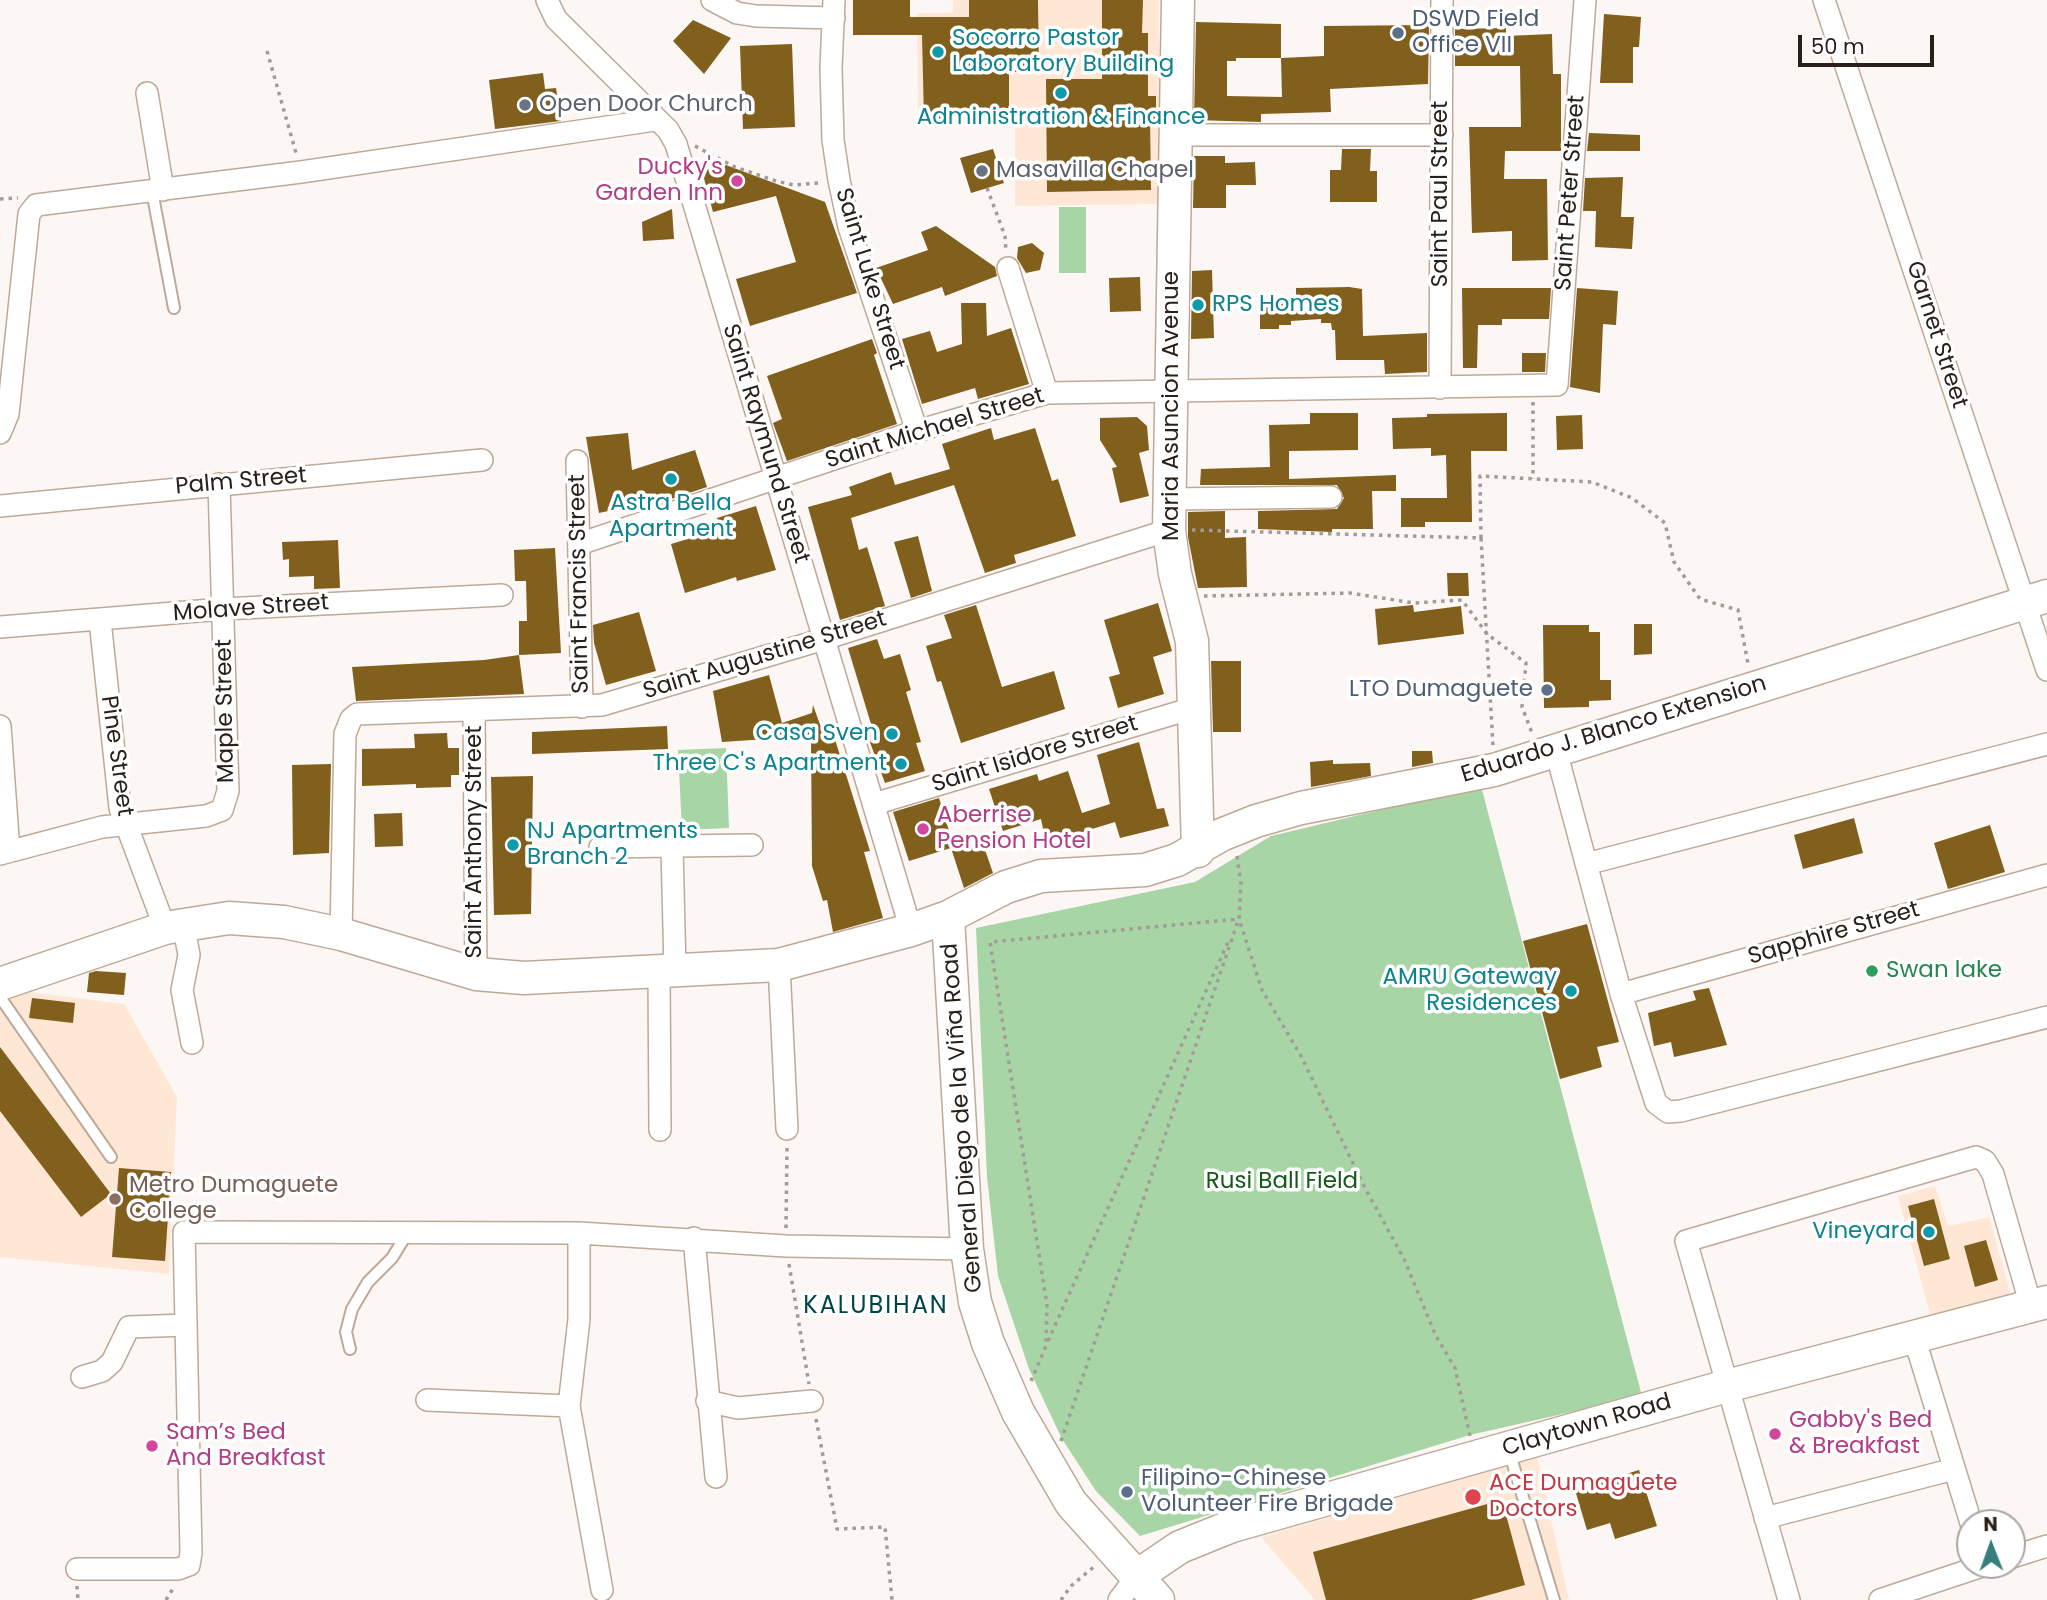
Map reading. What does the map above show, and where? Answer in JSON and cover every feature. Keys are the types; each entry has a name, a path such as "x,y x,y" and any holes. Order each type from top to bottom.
{"street":[{"name":"Saint Raymund Street","path":"547,0 556,19 661,125 676,144 911,930"},
{"path":"712,0 737,13 756,16 834,9"},
{"name":"Maria Asuncion Avenue","path":"1178,0 1169,514 1181,596 1192,641 1209,843"},
{"name":"Saint Paul Street","path":"1440,388 1442,0"},
{"name":"Saint Peter Street","path":"1557,385 1585,0"},
{"name":"Garnet Street","path":"1824,0 2036,599 2047,670"},
{"name":"Saint Luke Street","path":"834,9 831,68 833,141 839,180 849,227 917,431"},
{"path":"147,93 158,191"},
{"path":"0,433 8,414 29,214 36,205 661,125"},
{"path":"1174,135 1442,135"},
{"path":"1008,268 1047,393"},
{"name":"Saint Michael Street","path":"579,544 917,431 1047,393 1557,385"},
{"name":"Palm Street","path":"0,506 482,460"},
{"name":"Saint Francis Street","path":"577,461 582,707"},
{"name":"Maple Street","path":"124,824 206,816 222,810 228,791 219,484"},
{"name":"Saint Augustine Street","path":"341,934 345,734 351,719 367,712 582,707 620,700 824,639 1169,514 1331,497"},
{"name":"Molave Street","path":"0,627 223,609 502,595"},
{"name":"Eduardo J. Blanco Extension","path":"0,984 174,925 229,918 284,922 341,934 476,974 524,978 779,965 911,930 948,917 1006,887 1041,876 1145,870 1301,808 1494,770 2036,599"},
{"name":"Pine Street","path":"100,620 117,791 124,824 189,955 182,990 192,1043"},
{"name":"Saint Isidore Street","path":"874,804 1196,707"},
{"name":"Saint Anthony Street","path":"474,710 476,974"},
{"path":"0,726 5,853 124,824"},
{"path":"1586,864 2047,744"},
{"path":"1548,753 1586,864 1620,994 1656,1103 1668,1112 1681,1111 2047,1017"},
{"path":"600,847 752,845"},
{"path":"660,1130 672,846"},
{"name":"Sapphire Street","path":"1620,994 2047,875"},
{"name":"General Diego de la Viña Road","path":"948,917 967,1249 975,1302 988,1343 1017,1412 1070,1503 1114,1550 1128,1588 1158,1600"},
{"path":"779,965 787,1129"},
{"path":"1789,1600 1686,1241 1904,1180 1966,1158 1981,1158 1993,1174 2039,1304"},
{"path":"77,1570 178,1569 189,1565 191,1553 184,1232 579,1233 694,1238 786,1246 967,1249"},
{"path":"579,1233 579,1319 569,1406 603,1590"},
{"path":"694,1238 716,1477"},
{"name":"Claytown Road","path":"1128,1588 1180,1547 1232,1527 1727,1386 2039,1304"},
{"path":"82,1377 102,1371 112,1362 129,1327 186,1325"},
{"path":"1914,1337 1967,1509"},
{"path":"427,1400 569,1406"},
{"path":"707,1401 738,1408 812,1401"},
{"path":"1765,1518 1954,1469"},
{"path":"2026,1553 2047,1546"},
{"path":"1880,1600 1956,1575"}],"lane":[{"path":"158,191 174,307"},
{"path":"0,997 111,1157"},
{"path":"350,1349 346,1332 352,1309 368,1282 392,1258 408,1232"},
{"path":"1508,1448 1554,1600"}],"path":[{"path":"267,51 301,172"},
{"path":"661,125 735,167 776,181 794,185 839,180"},
{"path":"988,188 1005,236 1008,268"},
{"path":"1533,386 1533,479"},
{"path":"1494,770 1480,476 1592,482 1632,498 1665,523 1674,562 1700,599 1738,610 1755,688"},
{"path":"1169,514 1481,538"},
{"path":"1181,596 1350,593 1414,603 1462,600 1487,634 1526,663 1522,706 1548,753"},
{"path":"1051,1471 1239,919 1241,884 1237,856 1209,843"},
{"path":"1046,1346 1047,1305 990,942 1239,919"},
{"path":"1017,1412 1239,919"},
{"path":"1239,919 1262,990 1301,1056 1364,1188 1404,1259 1436,1336 1455,1368 1469,1435 1478,1457"},
{"path":"787,1129 786,1246 837,1529 885,1527 892,1600"},
{"path":"1061,1600 1071,1586 1114,1550"}],"shaded area":[{"path":"953,0 1159,0 1159,204 1015,206 1015,126 918,125 917,13 953,13"},
{"name":"Metro Dumaguete College","path":"22,991 124,1004 177,1097 169,1274 0,1257 0,997"},
{"path":"1935,1186 1948,1226 1989,1217 2013,1302 1932,1321 1898,1196"},
{"name":"ACE Dumaguete Doctors","path":"1537,1457 1569,1600 1315,1600 1261,1537"}],"green space":[{"path":"1059,207 1086,207 1086,273 1059,273"},
{"path":"726,748 729,828 682,830 678,750"},
{"name":"Rusi Ball Field","path":"1481,786 1642,1396 1470,1435 1140,1536 1096,1491 1062,1439 1029,1369 998,1276 987,1177 976,928 1195,882 1271,836"}],"building":[{"path":"853,0 910,0 910,17 969,17 969,0 1038,0 1039,72 1009,72 1009,119 924,119 922,35 853,35"},
{"path":"1102,0 1143,0 1142,33 1148,33 1148,96 1156,96 1156,119 1150,119 1151,190 1047,192 1046,79 1102,79"},
{"path":"1604,14 1641,17 1639,47 1633,47 1633,83 1600,83"},
{"path":"693,20 731,38 704,74 673,41"},
{"path":"1196,22 1281,24 1281,58 1324,56 1324,26 1429,25 1428,84 1330,89 1331,112 1261,114 1261,122 1194,120","holes":["1236,58 1281,58 1282,97 1227,96 1227,61 1236,61"]},
{"path":"1506,28 1506,36 1552,34 1553,74 1561,74 1561,151 1505,151 1504,179 1547,179 1548,260 1512,261 1512,231 1472,233 1469,127 1521,127 1520,66 1455,66 1455,29"},
{"path":"792,44 795,127 743,129 740,46"},
{"name":"Open Door Church","path":"543,73 545,89 556,88 561,121 495,129 489,80"},
{"path":"1589,133 1640,135 1640,151 1587,151"},
{"name":"Masavilla Chapel","path":"993,149 1004,183 971,193 960,158"},
{"path":"1342,149 1371,149 1370,171 1377,171 1377,202 1330,202 1330,170 1341,170"},
{"path":"1194,156 1225,156 1225,163 1255,162 1256,185 1226,185 1226,208 1193,208"},
{"path":"726,165 825,202 857,293 750,326 736,279 796,262 776,196 713,212 702,171"},
{"path":"1623,177 1621,217 1634,217 1632,249 1595,247 1596,211 1583,211 1585,178"},
{"path":"672,209 674,239 643,241 642,222"},
{"path":"936,226 995,267 997,276 945,296 942,287 893,304 876,268 928,250 921,232"},
{"path":"1032,243 1044,253 1040,270 1026,273 1017,258 1018,247"},
{"name":"RPS Homes","path":"1212,270 1214,338 1191,339 1192,271"},
{"path":"1140,277 1141,311 1110,312 1109,278"},
{"path":"1296,288 1362,289 1363,336 1427,333 1427,372 1385,374 1384,360 1336,360 1335,330 1332,330 1331,323 1321,323 1321,319 1291,321 1291,325 1279,325 1279,329 1260,329 1260,304 1296,303"},
{"path":"1462,288 1551,288 1549,319 1502,319 1502,325 1478,325 1477,368 1463,368"},
{"path":"1577,288 1618,291 1616,325 1603,324 1600,393 1570,387"},
{"path":"961,303 986,303 987,336 1011,328 1029,384 978,399 975,388 922,404 902,339 930,331 937,352 962,344"},
{"path":"872,339 877,353 874,355 897,424 787,461 773,423 782,419 767,376"},
{"path":"1522,353 1546,353 1545,372 1522,372"},
{"path":"1310,413 1358,413 1358,450 1289,451 1289,479 1396,475 1396,491 1372,491 1373,529 1332,529 1332,532 1258,529 1258,511 1337,509 1344,498 1337,485 1200,485 1201,469 1270,467 1269,425 1310,424"},
{"path":"1507,413 1507,451 1471,451 1472,522 1425,522 1425,527 1401,527 1401,498 1447,498 1446,455 1431,456 1431,448 1393,449 1392,418 1427,417 1427,414"},
{"path":"1582,415 1583,449 1557,450 1556,416"},
{"path":"1137,417 1147,426 1149,450 1139,453 1149,496 1120,503 1112,468 1117,467 1100,440 1100,418"},
{"path":"991,428 994,440 1035,428 1052,481 1058,479 1076,536 1014,555 1016,563 985,573 954,485 851,518 859,550 867,547 885,606 840,620 808,507 852,495 849,487 891,472 895,485 950,469 942,444"},
{"path":"628,433 632,470 695,450 707,487 647,507 645,503 599,513 586,437"},
{"path":"756,506 776,570 737,581 736,577 685,593 671,544 721,529 717,518"},
{"path":"1225,511 1225,538 1246,537 1247,587 1198,588 1188,537 1188,512"},
{"path":"918,536 932,591 911,598 894,542"},
{"path":"338,540 340,588 314,589 314,576 289,577 289,559 283,560 282,542"},
{"path":"555,548 561,653 519,655 519,621 527,621 526,581 515,581 514,550"},
{"path":"1447,573 1468,573 1469,596 1448,596"},
{"path":"1158,603 1172,651 1153,657 1164,694 1118,708 1109,677 1120,674 1104,620"},
{"path":"976,605 1002,687 1054,671 1065,709 961,743 941,681 937,682 926,646 952,638 944,615"},
{"path":"1413,605 1414,612 1461,606 1464,634 1378,645 1375,609"},
{"path":"639,612 656,671 606,685 594,643 593,625"},
{"path":"1634,624 1652,624 1652,654 1634,655"},
{"path":"1543,625 1589,625 1589,632 1600,632 1600,680 1611,680 1611,700 1589,701 1589,707 1544,708"},
{"path":"877,639 884,659 900,654 911,690 906,692 921,742 916,743 925,771 885,783 864,726 871,724 848,648"},
{"path":"519,655 524,694 356,701 352,667 484,660"},
{"path":"1211,661 1241,661 1241,732 1213,732"},
{"path":"769,675 782,723 812,713 813,705 823,733 832,730 870,851 864,852 883,918 833,932 827,900 823,901 812,866 811,736 722,742 713,691"},
{"path":"667,726 668,749 532,754 532,732"},
{"path":"447,733 448,748 459,748 459,775 451,775 451,787 416,788 416,784 362,786 362,749 415,748 414,734"},
{"path":"1139,742 1157,809 1164,808 1169,826 1120,838 1115,822 1046,843 1041,819 1003,831 989,789 1037,774 1039,781 1068,771 1082,813 1110,804 1097,755"},
{"path":"1412,751 1432,751 1433,763 1412,767"},
{"path":"1333,760 1333,764 1370,763 1371,776 1311,787 1310,762"},
{"path":"331,764 329,853 293,855 292,765"},
{"path":"533,776 531,914 494,915 491,777"},
{"name":"Aberrise Pension Hotel","path":"939,798 954,847 909,861 893,812"},
{"path":"402,813 403,846 375,847 374,814"},
{"path":"1854,818 1863,853 1803,869 1794,835"},
{"path":"1990,825 2005,872 1948,889 1934,843"},
{"path":"982,841 993,873 964,888 952,851"},
{"name":"AMRU Gateway Residences","path":"1587,924 1619,1042 1597,1047 1602,1067 1560,1079 1523,941"},
{"path":"89,973 126,973 124,995 87,992"},
{"path":"1709,988 1727,1045 1674,1057 1671,1042 1654,1046 1648,1013 1696,1000 1693,991"},
{"path":"32,998 75,1003 73,1023 29,1018"},
{"path":"0,1047 111,1194 81,1217 0,1111"},
{"path":"119,1168 171,1172 165,1261 112,1257"},
{"name":"Vineyard","path":"1934,1199 1950,1259 1924,1266 1908,1206"},
{"path":"1986,1240 1998,1280 1975,1287 1964,1246"},
{"path":"1639,1470 1657,1526 1615,1539 1610,1523 1587,1530 1575,1490"},
{"path":"1502,1500 1525,1585 1471,1600 1326,1600 1313,1552"}],"place":[{"name":"DSWD Field Office VII","path":"1398,33"},
{"name":"Socorro Pastor Laboratory Building","path":"938,52"},
{"name":"Administration & Finance","path":"1061,93"},
{"name":"Open Door Church","path":"525,105"},
{"name":"Masavilla Chapel","path":"982,171"},
{"name":"Ducky's Garden Inn","path":"737,181"},
{"name":"RPS Homes","path":"1198,305"},
{"name":"Astra Bella Apartment","path":"671,479"},
{"name":"LTO Dumaguete","path":"1547,690"},
{"name":"Casa Sven","path":"892,734"},
{"name":"Three C's Apartment","path":"901,764"},
{"name":"Aberrise Pension Hotel","path":"923,829"},
{"name":"NJ Apartments Branch 2","path":"513,845"},
{"name":"Swan lake","path":"1872,971"},
{"name":"AMRU Gateway Residences","path":"1571,991"},
{"name":"Metro Dumaguete College","path":"115,1199"},
{"name":"Vineyard","path":"1929,1232"},
{"name":"Gabby's Bed & Breakfast","path":"1775,1434"},
{"name":"Sam’s Bed And Breakfast","path":"152,1446"},
{"name":"Filipino-Chinese Volunteer Fire Brigade","path":"1127,1492"},
{"name":"ACE Dumaguete Doctors","path":"1473,1497"}],"district":[{"name":"KALUBIHAN","path":"876,1307"}]}
